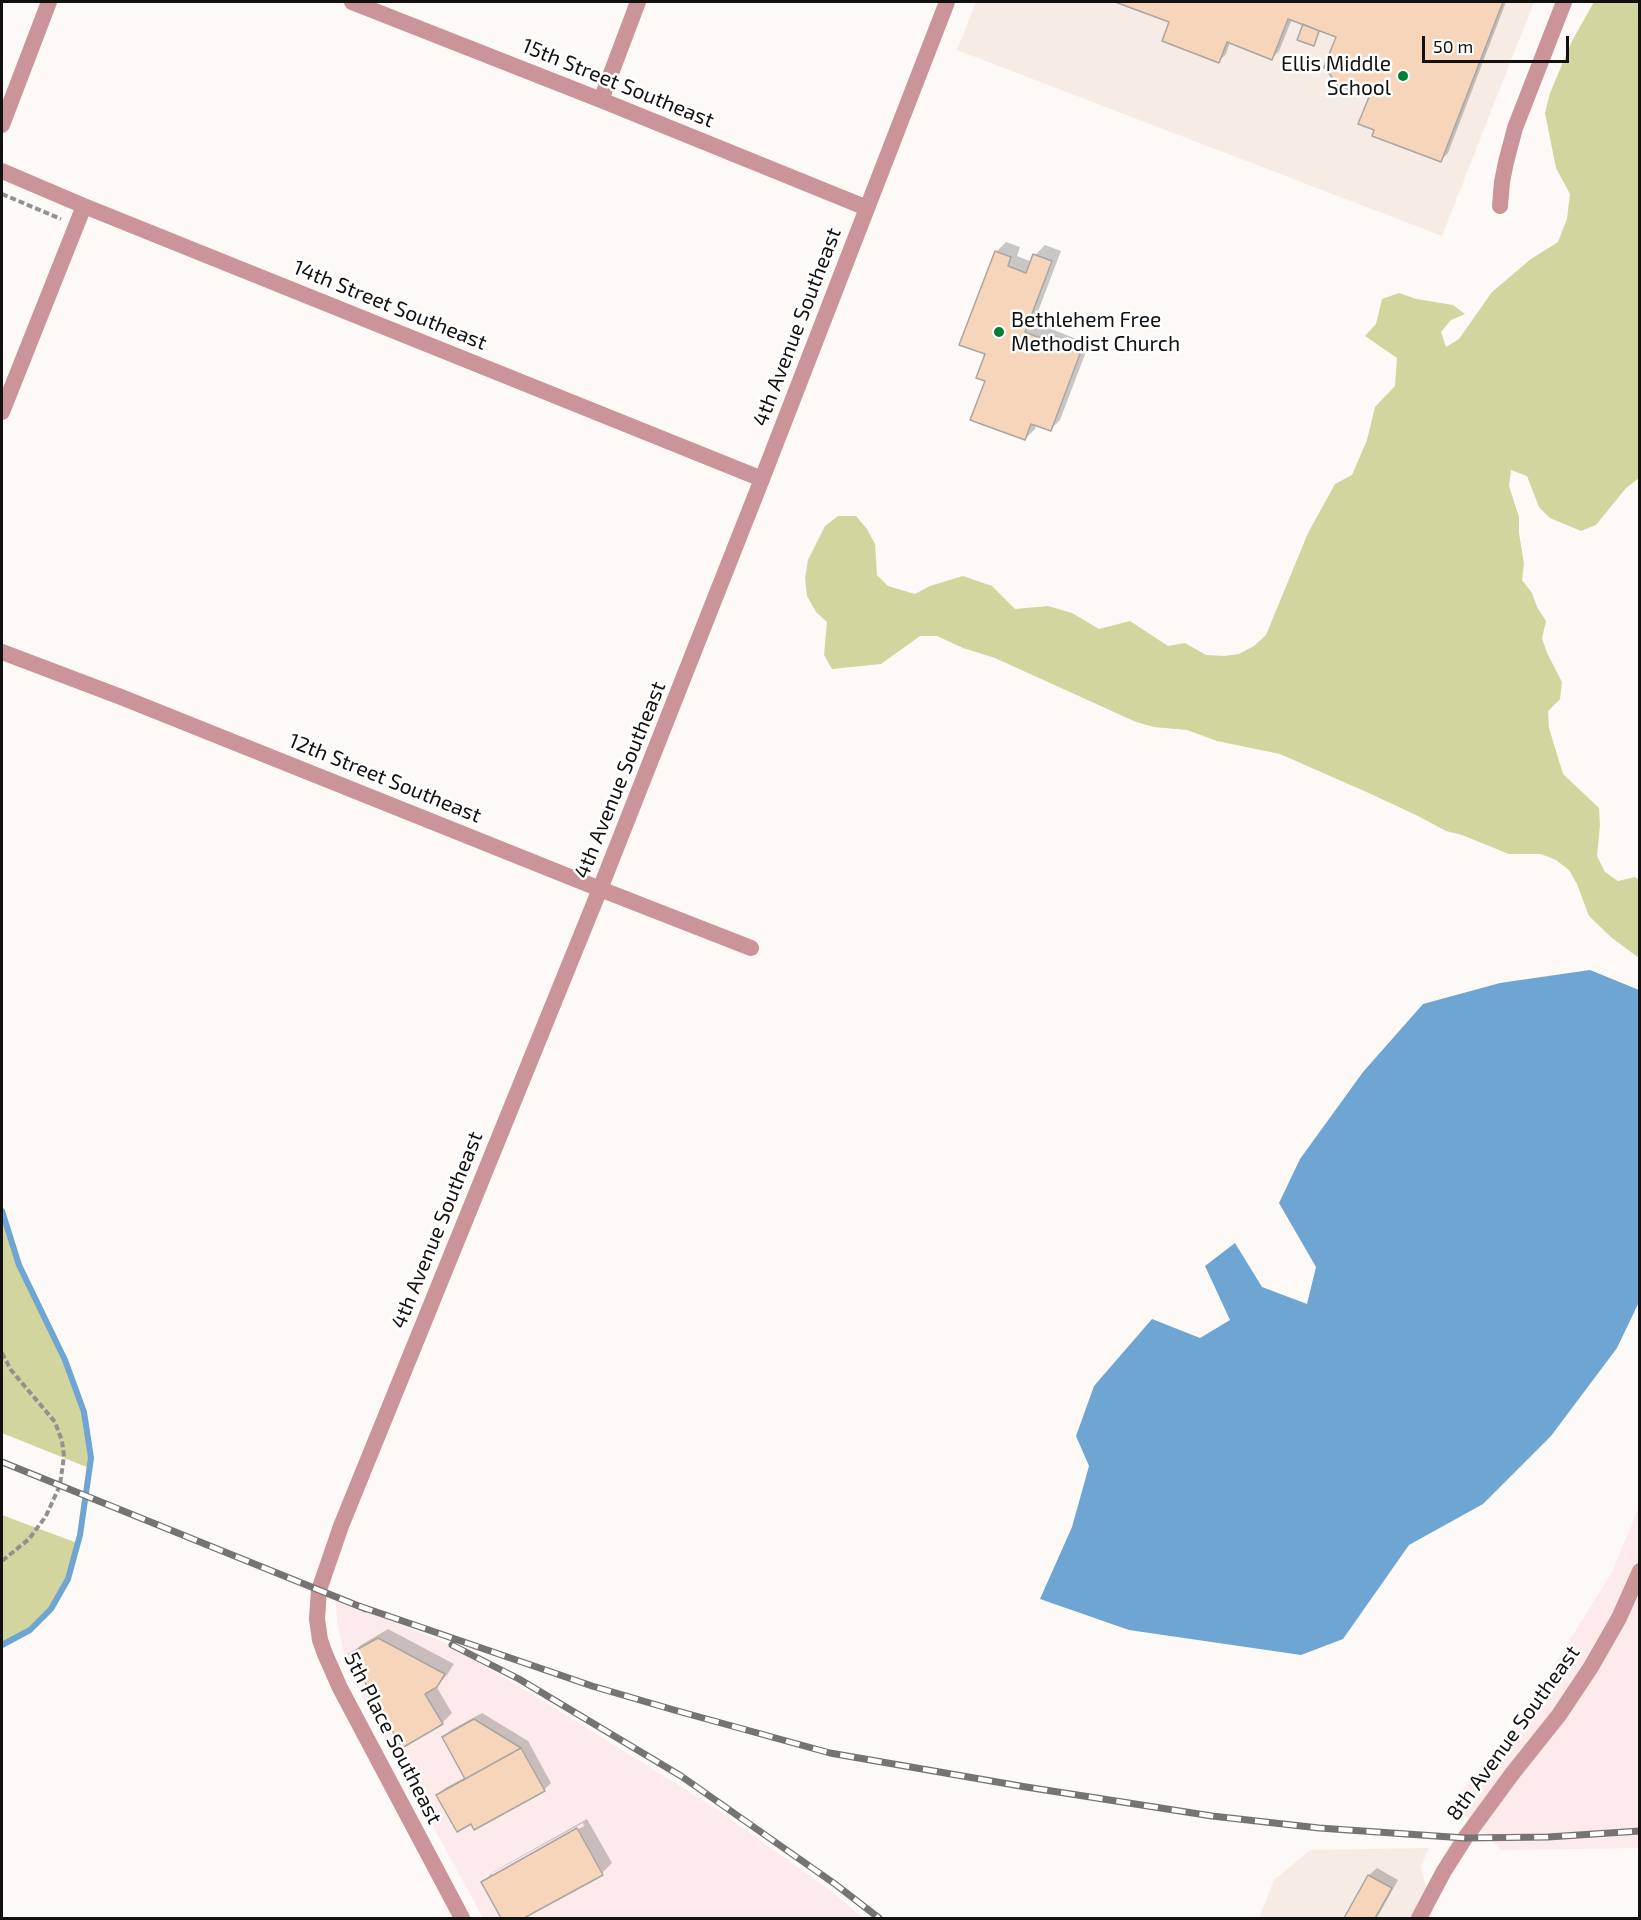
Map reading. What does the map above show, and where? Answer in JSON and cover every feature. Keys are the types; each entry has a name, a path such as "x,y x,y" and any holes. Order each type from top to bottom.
{"street":[{"path":"2,126 50,2"},
{"name":"15th Street Southeast","path":"352,2 601,99 867,208"},
{"path":"601,99 638,2"},
{"name":"4th Avenue Southeast","path":"325,1571 600,890 947,2"},
{"path":"1500,206 1503,172 1515,128 1564,2"},
{"name":"14th Street Southeast","path":"2,171 762,479"},
{"path":"2,412 84,206"},
{"name":"12th Street Southeast","path":"2,652 121,697 600,890 751,948"},
{"name":"5th Place Southeast","path":"325,1571 319,1590 317,1618 320,1640 325,1654 340,1688 462,1918"},
{"name":"8th Avenue Southeast","path":"1419,1918 1465,1838 1559,1715 1591,1667 1619,1618 1640,1571"}],"path":[{"path":"2,194 76,226"},
{"path":"2,1353 17,1377 55,1422 62,1441 64,1456 60,1485 46,1516 29,1539 2,1561"}],"shaded area":[{"path":"976,2 1534,2 1442,236 957,50"},
{"path":"1639,1507 1639,1848 1501,1850 1452,1802 1510,1737 1612,1572"},
{"path":"335,1596 448,1644 548,1704 709,1804 831,1891 863,1918 483,1918 348,1670 338,1627"},
{"path":"1429,1848 1421,1866 1433,1918 1259,1918 1274,1880 1310,1850"}],"green space":[{"path":"1594,2 1639,2 1639,478 1626,488 1596,525 1581,531 1550,518 1539,507 1527,476 1511,470 1509,486 1519,517 1524,564 1522,580 1532,593 1546,621 1542,638 1562,682 1560,699 1548,711 1549,728 1563,774 1599,808 1597,856 1605,872 1618,881 1635,877 1639,880 1639,958 1612,938 1589,916 1569,870 1556,860 1541,854 1509,854 1446,831 1371,794 1280,754 1217,741 1187,730 1154,727 1136,722 995,658 963,648 937,636 920,636 881,664 832,669 824,655 827,622 816,612 807,596 805,578 808,560 825,526 838,516 856,516 867,529 875,544 877,575 888,586 915,594 930,586 963,576 992,586 1015,609 1048,606 1072,613 1099,629 1130,621 1168,646 1185,643 1206,655 1224,656 1239,654 1254,646 1266,635 1308,533 1335,484 1352,475 1367,440 1375,407 1395,386 1397,358 1365,336 1376,324 1382,299 1399,293 1416,299 1453,305 1465,314 1451,320 1441,332 1446,347 1459,339 1492,292 1531,259 1558,242 1567,219 1570,194 1556,168 1545,113 1550,93 1572,41"},
{"path":"2,1211 19,1265 65,1360 84,1412 91,1458 89,1468 2,1433"},
{"path":"2,1515 77,1543 68,1579 51,1609 30,1630 2,1645"}],"water":[{"path":"1590,970 1639,990 1639,1302 1617,1348 1551,1436 1483,1504 1409,1545 1343,1639 1301,1655 1129,1630 1040,1599 1072,1527 1089,1466 1076,1436 1094,1386 1152,1319 1200,1338 1230,1320 1205,1266 1235,1243 1262,1287 1307,1304 1316,1267 1279,1203 1300,1159 1363,1072 1423,1004 1500,983"}],"building":[{"name":"Ellis Middle School","path":"1115,2 1503,2 1441,162 1372,136 1374,130 1358,124 1369,97 1338,85 1324,67 1336,37 1288,19 1272,60 1227,42 1219,63 1162,41 1169,22"},
{"path":"1303,24 1319,31 1314,46 1297,40"},
{"path":"995,251 1011,257 1008,266 1026,273 1033,254 1052,261 1025,332 1080,354 1051,431 1031,424 1025,440 970,420 985,381 976,378 985,354 959,345"},
{"path":"378,1638 445,1674 437,1687 425,1694 443,1724 402,1748 349,1654"},
{"path":"474,1719 521,1748 465,1779 442,1737"},
{"path":"521,1748 545,1791 474,1830 471,1824 457,1832 436,1795"},
{"path":"577,1828 603,1875 524,1918 501,1918 481,1882"},
{"path":"1368,1875 1392,1888 1375,1918 1344,1918"}],"waterway":[{"path":"2,1211 19,1265 65,1360 84,1412 91,1458 80,1535 68,1579 51,1609 30,1630 2,1645"}],"railway":[{"path":"2,1462 366,1609"},
{"path":"359,1606 592,1686 830,1753 1212,1816 1319,1828 1465,1838 1548,1837 1640,1831"},
{"path":"452,1645 519,1679 681,1776 835,1884 879,1918"}],"place":[{"name":"Ellis Middle School","path":"1403,76"},
{"name":"Bethlehem Free Methodist Church","path":"999,332"}]}
